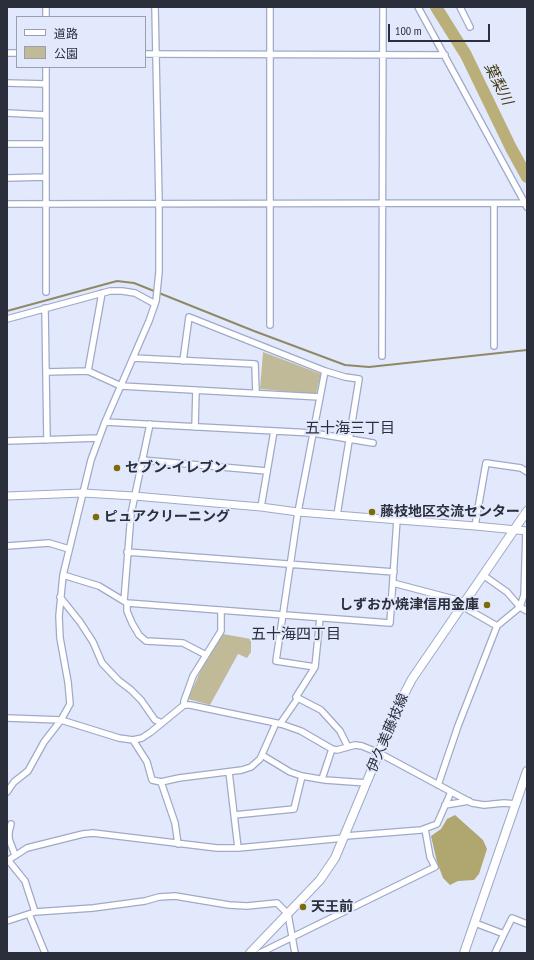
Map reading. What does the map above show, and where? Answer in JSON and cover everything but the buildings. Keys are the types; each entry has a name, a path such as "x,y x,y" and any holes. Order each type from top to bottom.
{"main road":[{"name":"伊久美藤枝線","path":"255,952 320,880 335,858 401,700 412,679 527,511"},
{"path":"464,953 527,771"}],"street":[{"path":"7,792 14,782 28,771 44,742 61,720 70,704 68,682 60,638 59,616 63,575 91,460 105,422 133,358 155,302 158,283 159,203 156,7"},
{"path":"270,7 270,325"},
{"path":"382,356 383,7"},
{"path":"418,7 526,205"},
{"path":"460,7 470,27"},
{"path":"146,54 445,55"},
{"path":"46,68 46,292"},
{"path":"7,83 46,84"},
{"path":"7,114 46,115"},
{"path":"7,144 46,144"},
{"path":"7,178 46,177"},
{"path":"7,204 159,203 526,205"},
{"path":"494,204 494,346"},
{"path":"7,319 110,291 135,293 155,302"},
{"path":"88,371 102,293"},
{"path":"45,308 47,440"},
{"path":"183,361 188,318 325,371 345,377 359,379 337,515"},
{"path":"133,358 255,364 256,393"},
{"path":"46,372 88,371 121,386 320,398"},
{"path":"315,667 276,661 298,512 325,371"},
{"path":"195,427 196,390"},
{"path":"105,422 313,433 373,443"},
{"path":"150,424 131,514 127,552 127,611 139,635 146,641 183,644 206,655"},
{"path":"261,507 274,431"},
{"path":"7,441 99,438"},
{"path":"142,460 267,472"},
{"path":"475,526 486,463 521,468 527,472"},
{"path":"7,496 83,493 134,496 261,507 298,512 397,519 527,531 524,595 520,606 497,626 458,726 438,785"},
{"path":"63,575 99,586 126,602 390,623 397,519"},
{"path":"7,546 49,544 69,549"},
{"path":"127,552 394,572"},
{"path":"483,575 507,592 527,611"},
{"path":"393,582 463,604 497,626"},
{"path":"60,597 80,622 93,642 102,663 118,680 132,690 155,720 162,723"},
{"path":"184,706 184,701 193,676 221,631 221,610"},
{"path":"133,740 147,762 152,780 161,782 179,778 228,772 250,767 260,759 278,723 298,698 296,697 315,667 320,618"},
{"path":"298,698 321,710 340,731 348,747"},
{"path":"7,718 61,720 119,738 133,740 142,738 184,706 190,705 278,723 301,731 332,749 337,750 356,745 362,746 379,753 469,801 484,805 504,803 516,804"},
{"path":"322,780 332,749"},
{"path":"262,755 290,772 302,776 322,780 367,783"},
{"path":"228,772 238,848"},
{"path":"234,815 294,809 302,776"},
{"path":"161,782 175,823 178,844"},
{"path":"45,953 32,913 25,881 8,861 27,848 83,834 217,848 238,848 421,830 437,824 451,792"},
{"path":"445,805 469,801"},
{"path":"11,824 9,844 15,855"},
{"path":"255,952 293,937 435,867 430,857 425,829"},
{"path":"7,921 32,913 93,908 145,901 159,897 175,896 229,905 247,906 277,903 288,914 295,953"},
{"path":"495,953 512,918 527,924"},
{"path":"475,923 504,934"}],"green space":[{"path":"263,352 321,374 316,394 260,389"},
{"path":"223,634 251,639 251,652 247,658 238,654 210,705 188,699 201,670"}],"shaded area":[{"path":"455,815 483,840 487,849 479,874 474,880 458,881 450,885 443,878 437,862 431,836 441,829 447,819"}],"waterway":[{"name":"葉梨川","path":"436,7 466,55 511,148 527,177"},
{"path":"7,311 117,281 134,283 254,331 345,365 369,367 527,350"}],"place":[{"name":"セブン-イレブン","path":"117,468"},
{"name":"藤枝地区交流センター","path":"372,512"},
{"name":"ピュアクリーニング","path":"96,517"},
{"name":"しずおか焼津信用金庫","path":"487,605"},
{"name":"天王前","path":"303,907"}],"district":[{"name":"五十海三丁目","path":"350,429"},
{"name":"五十海四丁目","path":"296,635"}]}
